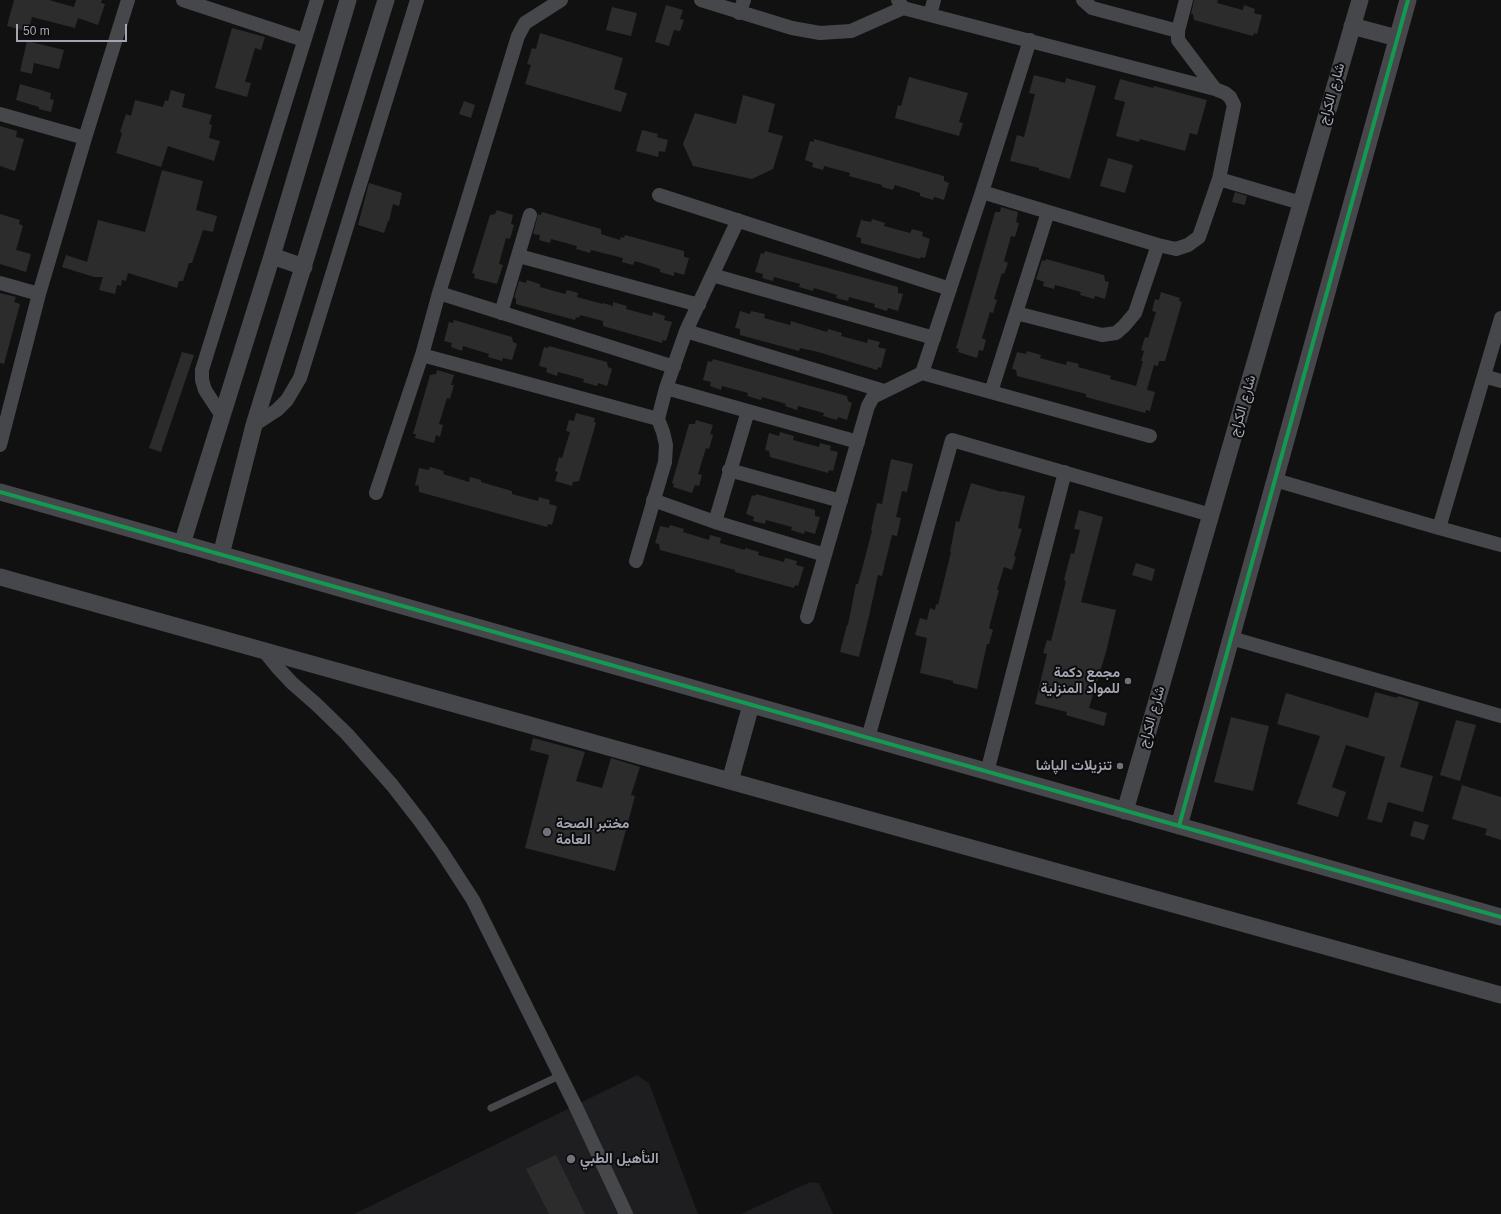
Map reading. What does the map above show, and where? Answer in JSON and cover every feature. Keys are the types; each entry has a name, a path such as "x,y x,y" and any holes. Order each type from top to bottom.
{"street":[{"path":"0,445 39,294 128,0"},
{"path":"183,0 304,40"},
{"path":"222,416 205,390 202,380 202,370 317,0"},
{"path":"182,544 272,256 348,0"},
{"path":"221,555 254,425 386,0"},
{"path":"254,425 277,410 287,400 300,378 417,0"},
{"path":"376,493 422,355 439,293 518,36 525,23 561,0"},
{"path":"701,0 742,6 792,28 820,32 851,31 901,4 930,15 1215,89 1230,97 1234,105 1219,178 1199,237 1188,245 1176,249 1158,245 982,192"},
{"path":"930,15 934,0"},
{"path":"1083,0 1092,8 1178,31"},
{"path":"1186,0 1178,31 1178,40 1215,89"},
{"name":"شارع الكراج","path":"1125,811 1360,0"},
{"path":"1179,826 1408,0"},
{"path":"1352,26 1397,38"},
{"path":"922,372 982,192 1030,40"},
{"path":"0,114 85,138"},
{"path":"1219,178 1301,203"},
{"path":"659,195 950,289"},
{"path":"991,392 1048,212"},
{"path":"501,313 530,215"},
{"path":"636,561 665,462 666,445 658,419 666,388 686,331 738,220"},
{"path":"1016,312 1102,335 1116,333 1135,313 1158,245"},
{"path":"272,256 304,267"},
{"path":"519,256 699,304"},
{"path":"712,276 934,338"},
{"path":"0,283 39,294"},
{"path":"439,293 674,367"},
{"path":"1440,528 1501,318"},
{"path":"686,331 884,391"},
{"path":"422,355 658,419"},
{"path":"806,616 868,406 873,397 884,391 922,372 1150,436"},
{"path":"1484,376 1501,381"},
{"path":"666,388 858,442"},
{"path":"715,522 729,470 748,411"},
{"path":"868,738 952,440 1211,515"},
{"path":"729,470 841,501"},
{"path":"987,772 1065,472"},
{"path":"1275,480 1501,545"},
{"path":"0,492 1501,917"},
{"path":"653,500 715,522 825,555"},
{"path":"0,577 265,652 1501,994"},
{"path":"1231,638 1501,716"},
{"path":"265,652 292,683 347,734 392,785 442,852 472,900 574,1105 626,1214"},
{"path":"730,781 751,705"}],"lane":[{"path":"490,1108 559,1076"}],"shaded area":[{"name":"التأهيل الطبي","path":"637,1075 649,1083 698,1214 354,1214"},
{"path":"810,1182 819,1183 833,1214 741,1214"}],"building":[{"path":"14,0 49,0 74,7 76,0 102,0 101,3 105,4 98,25 78,18 75,28 32,17 28,32 7,26"},
{"path":"1194,0 1218,0 1217,3 1243,10 1244,5 1255,9 1254,13 1262,15 1257,34 1254,33 1253,36 1194,20 1193,14 1191,14"},
{"path":"666,5 683,10 680,19 684,20 680,31 674,30 669,46 655,42"},
{"path":"612,7 637,13 631,36 606,30"},
{"path":"232,28 265,37 261,50 255,48 245,82 251,83 247,97 215,88"},
{"path":"540,33 623,58 614,89 627,93 621,112 525,84 531,65 527,64 532,48 536,49"},
{"path":"27,41 64,50 59,69 34,63 32,74 20,71"},
{"path":"1034,75 1065,83 1066,78 1096,86 1070,179 1039,170 1039,168 1010,161 1017,135 1024,137 1035,94 1029,93"},
{"path":"909,77 968,93 959,122 963,123 959,136 895,118 898,105 901,106"},
{"path":"1120,79 1207,100 1197,135 1190,133 1185,151 1140,139 1139,142 1116,136 1125,102 1114,99"},
{"path":"20,84 51,93 50,99 54,100 51,112 16,100"},
{"path":"171,90 185,94 182,107 212,115 209,124 212,125 209,138 220,141 214,161 168,146 161,167 116,153 122,133 120,132 126,114 131,116 135,100 163,107 165,100 168,101"},
{"path":"743,95 775,104 768,132 783,136 773,169 752,179 693,166 683,144 695,113 736,124"},
{"path":"464,101 475,105 471,118 459,114"},
{"path":"0,126 17,131 16,137 24,139 15,171 0,166"},
{"path":"642,130 658,134 657,137 668,140 665,152 659,151 658,157 636,151"},
{"path":"814,139 944,176 944,181 949,183 944,200 934,197 933,200 920,196 920,193 895,185 893,190 882,187 882,185 849,176 850,173 824,166 823,170 812,167 813,163 805,160 810,141 814,142"},
{"path":"1108,158 1133,165 1125,193 1100,186"},
{"path":"162,170 203,181 196,210 217,216 213,232 203,230 192,263 189,263 183,281 179,281 177,288 128,273 126,281 122,280 121,286 117,285 115,294 99,290 103,277 94,277 62,267 66,255 87,262 98,220 145,232"},
{"path":"369,183 402,193 399,206 393,204 389,221 384,233 358,225"},
{"path":"1235,192 1247,196 1245,205 1232,202"},
{"path":"1001,207 1018,212 1016,222 1019,223 1015,237 1011,236 1004,261 1008,263 1004,274 1002,273 994,299 997,300 993,313 990,312 982,338 986,340 983,351 979,350 977,358 958,352 959,349 956,348 995,212 1000,212"},
{"path":"497,210 513,215 511,224 514,225 510,239 506,238 499,264 503,265 497,284 474,278 475,274 472,273 490,215 495,214"},
{"path":"542,212 601,229 601,234 620,240 621,237 624,238 625,235 684,251 684,257 689,258 684,275 674,272 674,276 660,272 660,269 635,261 633,265 622,262 623,258 591,250 590,253 576,249 577,246 551,239 550,243 539,240 540,235 533,234 538,214 541,215"},
{"path":"0,214 20,220 19,224 23,226 16,250 31,254 26,272 0,264"},
{"path":"872,219 885,223 884,226 910,233 912,229 923,232 922,236 930,239 925,258 921,257 920,259 861,243 861,238 856,237 861,220 871,222"},
{"path":"765,251 898,287 898,293 903,294 898,311 888,308 887,311 874,307 875,304 849,297 848,301 836,298 837,295 814,288 813,291 799,287 800,284 774,277 773,281 762,278 763,274 755,272 761,253 764,254"},
{"path":"1046,259 1104,275 1105,281 1109,282 1105,299 1095,296 1094,299 1080,295 1081,292 1055,285 1054,289 1043,286 1044,282 1036,279 1042,260 1045,261"},
{"path":"527,280 540,284 540,287 565,294 567,290 578,293 577,297 603,304 613,306 613,302 627,306 626,309 652,316 653,312 665,316 664,320 672,322 666,341 663,340 662,343 603,326 603,321 580,315 579,318 576,317 575,320 516,304 516,298 514,298 519,281 526,283"},
{"path":"1161,292 1180,298 1179,301 1182,302 1165,361 1159,361 1158,366 1154,365 1147,390 1155,392 1150,411 1146,410 1145,413 1086,397 1086,394 1017,376 1016,370 1012,369 1017,352 1026,354 1027,351 1041,355 1040,358 1066,365 1067,361 1079,364 1078,367 1111,376 1110,379 1136,386 1143,361 1141,361 1144,351 1141,350 1145,337 1148,338 1156,312 1152,311 1155,299 1159,300"},
{"path":"0,293 16,297 14,302 20,304 4,364 0,363"},
{"path":"740,311 750,314 751,311 765,314 764,318 790,325 791,321 827,332 828,329 842,333 841,336 867,343 868,339 880,342 878,347 886,349 881,368 878,367 877,370 818,352 800,348 799,351 740,335 740,329 735,328"},
{"path":"454,320 512,337 513,342 517,344 512,360 503,358 502,361 488,357 489,354 463,346 462,351 451,347 452,343 444,341 449,322 453,323"},
{"path":"549,346 607,362 608,367 612,369 607,386 598,383 597,386 583,382 584,379 558,372 557,376 546,372 547,368 539,366 544,347 548,348"},
{"path":"182,352 194,355 161,452 149,448"},
{"path":"713,359 847,396 848,401 852,403 847,420 838,417 837,420 823,416 824,413 798,406 797,410 785,406 786,404 762,397 761,400 747,396 748,393 722,386 721,390 710,386 711,382 703,380 708,361 712,362"},
{"path":"437,370 454,375 451,385 454,385 450,399 447,398 439,424 443,425 440,437 436,435 434,443 415,438 416,434 413,434 430,375 436,374"},
{"path":"576,413 595,418 594,422 596,423 579,481 573,482 572,486 555,481 558,472 555,471 559,457 562,458 570,432 566,431 569,420 574,421"},
{"path":"696,420 713,425 710,434 713,435 709,449 706,448 698,474 702,475 699,486 695,485 692,493 673,487 674,484 672,483 689,424 695,424"},
{"path":"780,432 794,436 793,440 819,447 820,443 831,446 830,450 838,452 833,471 829,470 828,473 770,457 769,451 765,450 769,433 779,436"},
{"path":"891,459 913,464 907,492 902,491 896,517 901,518 897,536 892,535 882,576 878,575 859,657 840,652 848,625 856,584 858,584 872,531 877,503 882,504"},
{"path":"430,467 444,471 443,474 469,482 470,477 481,480 481,482 512,491 512,494 538,501 539,497 550,500 549,504 557,506 552,525 548,524 547,527 419,492 419,486 415,485 419,468 429,470"},
{"path":"971,483 1002,492 1025,496 1018,528 1022,529 1014,556 1016,557 1012,570 1004,567 997,590 999,590 989,628 993,630 989,644 987,644 977,689 953,683 953,681 920,673 927,638 915,635 920,618 927,620 930,608 935,610 936,604 938,605 951,552 956,521 959,522"},
{"path":"756,494 815,510 815,516 820,517 815,534 805,531 804,534 791,530 792,527 766,520 765,524 753,521 754,517 746,514 752,495 755,496"},
{"path":"1079,510 1103,517 1081,602 1116,610 1106,652 1089,708 1107,713 1104,726 1066,715 1067,712 1035,704 1047,654 1043,653 1047,640 1051,641 1066,581 1064,580 1071,553 1074,554 1080,530 1074,529"},
{"path":"670,525 684,529 683,532 709,540 710,535 721,538 720,543 759,552 758,555 784,562 785,558 797,561 796,565 804,567 798,586 795,585 794,588 735,572 735,570 660,550 659,544 655,543 660,526 669,528"},
{"path":"1136,563 1155,569 1152,581 1132,575"},
{"path":"1375,692 1419,702 1400,767 1433,776 1423,812 1388,802 1382,823 1367,819 1385,757 1346,745 1332,787 1346,792 1338,817 1297,804 1320,736 1277,724 1286,693 1368,718"},
{"path":"1231,717 1269,726 1253,791 1214,782"},
{"path":"1456,720 1476,725 1460,781 1440,775"},
{"path":"533,738 585,752 576,781 602,788 611,758 640,767 631,795 635,796 615,871 525,848 549,755 530,750"},
{"path":"1462,785 1501,797 1501,840 1485,835 1487,829 1452,819"},
{"path":"1414,821 1429,825 1424,840 1410,836"},
{"path":"556,1155 585,1214 549,1214 526,1169"}],"cycle path":[{"path":"1179,826 1408,0"},
{"path":"0,492 1501,917"}],"place":[{"name":"مجمع دكمة للمواد المنزلية","path":"1128,681"},
{"name":"تنزيلات الپاشا","path":"1120,766"},
{"name":"مختبر الصحة العامة","path":"547,832"},
{"name":"التأهيل الطبي","path":"571,1159"}]}
